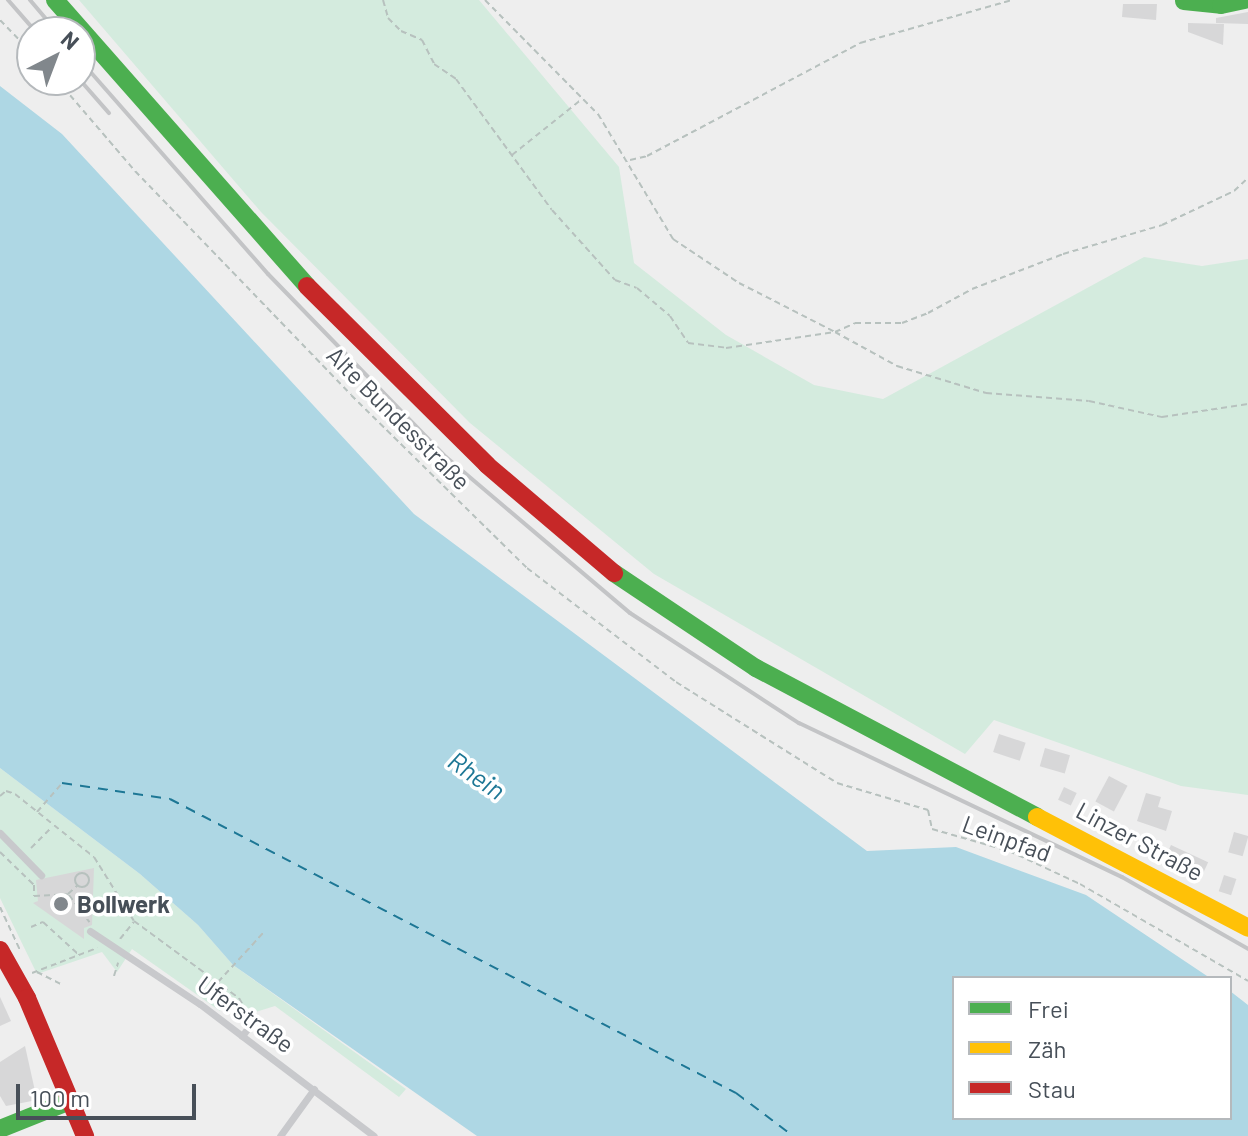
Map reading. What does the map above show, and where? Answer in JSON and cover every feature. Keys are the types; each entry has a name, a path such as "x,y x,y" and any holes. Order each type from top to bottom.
{"main road":[{"name":"Linzer Straße","path":"55,0 321,302 487,465 594,558 756,668 1248,928"},
{"path":"1184,1 1221,5 1244,0"},
{"path":"0,950 27,998 85,1136"},
{"path":"0,1129 70,1101"}],"lane":[{"path":"0,833 41,875"},
{"name":"Uferstraße","path":"90,928 242,1036 374,1136"},
{"path":"242,1036 252,1022 249,1016"},
{"path":"280,1136 314,1089"}],"path":[{"path":"383,0 388,18 401,31 422,40 434,64 456,79 511,156 615,280 637,288 670,316 688,343 726,348 835,332 855,323 902,323 972,289 1050,259 1162,225 1234,191 1248,178"},
{"path":"485,0 583,99 629,160 634,179 673,239 739,283 858,341 897,366 986,393 1089,401 1162,417 1248,404"},
{"path":"629,160 647,156 860,43 1012,0"},
{"path":"0,20 16,36"},
{"name":"Alte Bundesstraße","path":"71,96 135,171 351,395 527,568 676,682 760,733"},
{"path":"511,156 583,99"},
{"path":"858,341 861,337"},
{"name":"Leinpfad","path":"760,733 837,783 928,810 932,829 1009,851 1080,884 1248,981"},
{"path":"36,813 62,783"},
{"path":"0,796 6,791 15,794 103,865 134,921 239,998 249,1016"},
{"path":"23,857 53,827"},
{"path":"0,852 34,885 34,896 68,894 78,885"},
{"path":"68,894 90,928"},
{"path":"31,973 113,944 134,921"},
{"path":"31,927 43,922 80,955"},
{"path":"218,983 264,932"},
{"path":"114,976 125,952"},
{"path":"36,971 62,985"}],"green space":[{"path":"79,0 479,0 619,167 634,263 726,335 814,385 883,399 1144,257 1202,266 1248,259 1248,795 1181,786 994,720 965,754 654,574 470,423 261,212 96,20 96,16"},
{"path":"0,768 140,874 198,925 233,965 406,1089 399,1097 275,1006 249,1014 230,999 220,1011 132,949 117,972 102,952 37,974 0,898"}],"water":[{"name":"Rhein","path":"0,86 62,134 414,514 867,851 956,847 1086,895 1207,976 952,976 952,1120 1232,1120 1232,993 1248,1005 1248,1136 477,1136 233,965 198,925 140,874 0,768"}],"building":[{"path":"1123,4 1157,4 1156,20 1122,17"},
{"path":"1248,12 1248,24 1216,23 1216,18"},
{"path":"1188,23 1224,24 1223,45 1188,32"},
{"path":"999,734 1026,743 1020,761 993,752"},
{"path":"1045,748 1070,755 1065,773 1040,766"},
{"path":"1109,776 1128,786 1114,811 1095,802"},
{"path":"1064,787 1077,793 1071,806 1058,800"},
{"path":"1146,793 1161,797 1158,807 1172,811 1166,831 1137,821"},
{"path":"1234,832 1248,836 1243,856 1228,852"},
{"path":"1171,845 1208,862 1200,880 1163,862"},
{"name":"Bollwerk","path":"94,868 92,925 84,928 84,939 33,903 38,901 36,880"},
{"path":"1224,875 1236,879 1231,895 1219,891"},
{"path":"0,997 11,1021 0,1026"},
{"path":"25,1046 37,1100 6,1106 0,1096 0,1062"}],"ferry route":[{"path":"62,783 170,799 736,1093 793,1136"}],"railway":[{"path":"8,0 22,16"},
{"path":"30,0 44,16"},
{"path":"96,78 268,274 446,457 630,613 799,723 1122,877 1248,949"},
{"path":"94,96 109,113"}],"traffic: fast":[{"path":"55,0 307,286"},
{"path":"1184,1 1221,5 1244,0"},
{"path":"614,573 756,668 1037,817"},
{"path":"0,1129 70,1101"}],"traffic: slow":[{"path":"1037,817 1248,928"}],"traffic: jam":[{"path":"307,286 487,465 614,573"},
{"path":"0,950 27,998 85,1136"}],"place":[{"name":"Bollwerk","path":"61,904"}]}
